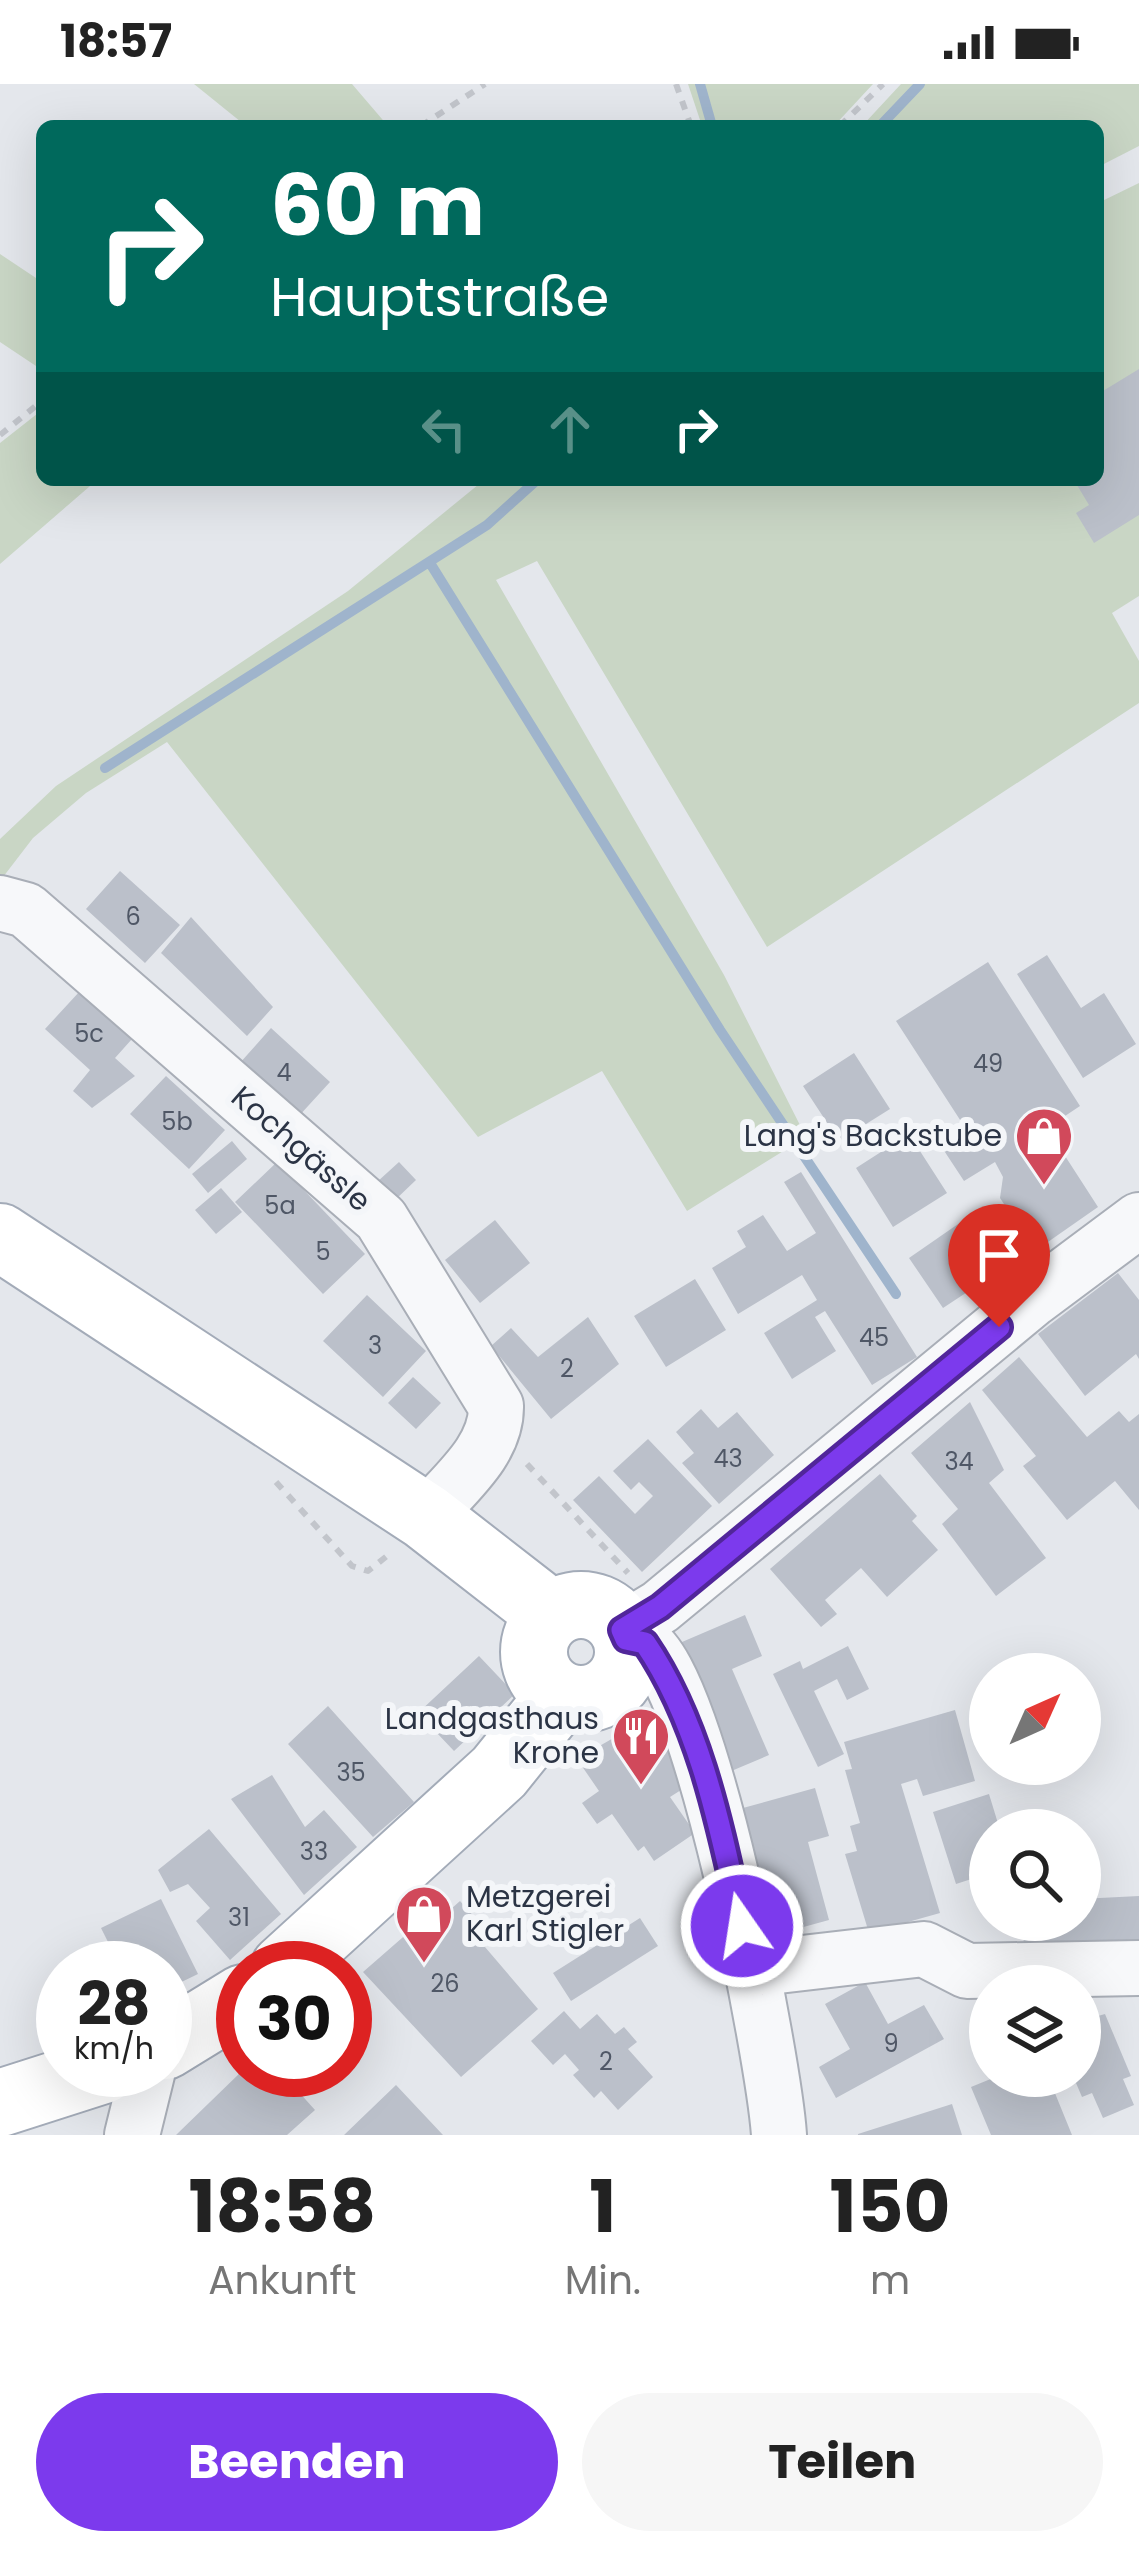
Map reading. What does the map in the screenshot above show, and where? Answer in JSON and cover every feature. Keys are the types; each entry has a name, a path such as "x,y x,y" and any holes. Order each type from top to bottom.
{"main road":[{"path":"0,1238 106,1302 426,1517 535,1601 548,1618"},
{"path":"588,1606 636,1626 618,1682 592,1699 561,1695 548,1687 534,1660 539,1630 560,1610 588,1606"},
{"path":"314,1941 500,1772 561,1695"},
{"path":"0,2103 36,2091"}],"street":[{"name":"Kochgässle","path":"0,903 26,910 381,1219 496,1406 497,1429"},
{"path":"779,2135 752,1969 702,1766 679,1703 636,1626 1033,1299 1139,1220"},
{"path":"426,1517 497,1429"},
{"path":"752,1969 924,1949 967,1970 1136,1970"},
{"path":"132,2135 141,2097"}],"path":[{"path":"430,120 484,84"},
{"path":"676,84 689,120"},
{"path":"846,120 883,84"},
{"path":"0,435 36,405"},
{"path":"497,1429 636,1626"}],"green space":[{"path":"194,84 352,84 383,120 239,120"},
{"path":"688,84 873,84 840,120 700,120"},
{"path":"901,84 1139,84 1139,146 1104,164 1104,120 868,120"},
{"path":"1139,183 1139,596 1112,613 1139,661 1139,703 767,947 537,561 496,580 724,975 806,1137 687,1211 602,1071 478,1137 167,742 86,793 33,838 0,881 0,839 56,786 348,591 477,486 1104,486 1104,200"},
{"path":"0,254 36,278 36,366 0,342"},
{"path":"36,415 36,486 90,486 0,564 0,443"}],"building":[{"path":"1139,369 1139,515 1094,543 1076,513 1089,505 1078,486 1104,486 1104,390"},
{"path":"120,871 180,925 145,963 86,909"},
{"path":"191,917 273,1007 247,1036 161,953"},
{"path":"1047,955 1081,1008 1104,993 1136,1044 1083,1078 1017,974"},
{"path":"988,962 1080,1106 1047,1128 1098,1207 1035,1251 1000,1198 1003,1177 995,1162 964,1181 939,1143 964,1126 896,1021"},
{"path":"80,991 132,1039 115,1058 135,1076 92,1108 73,1091 90,1070 45,1029"},
{"path":"271,1028 330,1082 298,1117 239,1064"},
{"path":"854,1053 890,1109 839,1141 803,1086"},
{"path":"166,1076 225,1130 189,1169 130,1114"},
{"path":"909,1134 947,1193 893,1227 856,1168"},
{"path":"232,1141 247,1159 208,1193 192,1174"},
{"path":"277,1162 365,1254 323,1294 235,1202"},
{"path":"399,1162 416,1180 394,1201 377,1182"},
{"path":"801,1172 917,1357 872,1385 825,1311 815,1317 836,1351 792,1379 764,1333 817,1300 802,1275 738,1314 712,1268 746,1247 737,1231 763,1215 787,1251 816,1233 784,1182"},
{"path":"221,1188 242,1212 216,1234 195,1210"},
{"path":"495,1220 530,1263 480,1303 445,1260"},
{"path":"961,1222 996,1273 943,1308 909,1258"},
{"path":"1118,1273 1139,1300 1139,1359 1136,1354 1085,1396 1038,1334"},
{"path":"695,1279 726,1330 666,1367 634,1316"},
{"path":"367,1295 426,1351 383,1397 323,1341"},
{"path":"588,1317 619,1364 551,1419 491,1346 511,1328 538,1357"},
{"path":"1019,1357 1087,1437 1119,1411 1129,1422 1139,1414 1139,1510 1115,1481 1067,1520 1023,1466 1036,1456 982,1390"},
{"path":"413,1377 441,1403 416,1429 388,1403"},
{"path":"970,1402 1004,1470 989,1483 1046,1558 996,1596 942,1524 958,1509 911,1453"},
{"path":"701,1409 718,1428 737,1412 774,1455 719,1504 682,1463 694,1453 676,1432"},
{"path":"648,1439 712,1506 642,1572 573,1500 599,1476 635,1514 653,1496 639,1482 631,1490 613,1471"},
{"path":"880,1474 917,1516 912,1521 938,1550 887,1597 861,1568 825,1600 837,1614 821,1627 770,1569"},
{"path":"745,1615 762,1656 732,1669 769,1755 729,1772 675,1645"},
{"path":"848,1646 869,1689 847,1700 837,1679 814,1691 844,1754 818,1767 773,1674 800,1661 803,1669"},
{"path":"479,1656 515,1694 454,1751 418,1713"},
{"path":"328,1706 414,1802 373,1837 288,1744"},
{"path":"955,1710 969,1760 969,1783 923,1796 917,1779 901,1784 940,1913 869,1933 845,1854 857,1851 850,1826 860,1823 845,1770 852,1769 844,1742"},
{"name":"Landgasthaus Krone","path":"648,1718 692,1783 670,1797 695,1833 654,1861 644,1846 638,1851 612,1814 597,1824 582,1803 599,1791 577,1759"},
{"path":"272,1775 305,1827 324,1810 357,1847 304,1895 231,1799"},
{"path":"815,1788 829,1836 808,1842 829,1920 767,1937 732,1811"},
{"path":"989,1794 994,1809 969,1809 969,1880 956,1884 933,1812"},
{"path":"209,1829 281,1914 251,1941 216,1944 196,1921 210,1908 188,1884 170,1892 158,1870"},
{"path":"1139,1896 1139,1943 1024,1950 1024,1941 1101,1941 1101,1898"},
{"path":"161,1899 182,1941 108,1941 101,1928"},
{"path":"460,1901 494,1939 485,1947 538,2009 461,2077 372,1982 372,1964 418,1924 425,1932"},
{"path":"640,1918 658,1946 571,2001 553,1973"},
{"path":"865,1982 888,2024 924,2005 944,2039 836,2098 819,2067 850,2049 825,2004"},
{"path":"564,2011 580,2029 597,2014 615,2034 624,2027 637,2042 628,2049 653,2077 618,2110 601,2091 594,2098 573,2075 579,2070 565,2054 553,2065 531,2041"},
{"path":"1105,2014 1131,2076 1123,2079 1134,2105 1103,2118 1094,2097 1101,2097 1101,2015"},
{"path":"396,2085 443,2135 344,2135"},
{"path":"216,2096 303,2097 315,2110 287,2135 176,2135"},
{"path":"975,2097 1057,2097 1072,2135 991,2135"},
{"path":"952,2104 962,2135 858,2135 858,2134"}],"waterway":[{"path":"700,84 710,120"},
{"path":"886,120 920,84"},
{"path":"105,768 487,525 530,486"},
{"path":"430,563 720,1030 896,1294"}],"place":[{"name":"Lang's Backstube","path":"1044,1187"},
{"name":"Landgasthaus Krone","path":"641,1787"},
{"name":"Metzgerei Karl Stigler","path":"424,1965"}],"route":[{"path":"742,1926 702,1766 679,1703 645,1643 626,1639 622,1630 660,1607 999,1327"}]}
